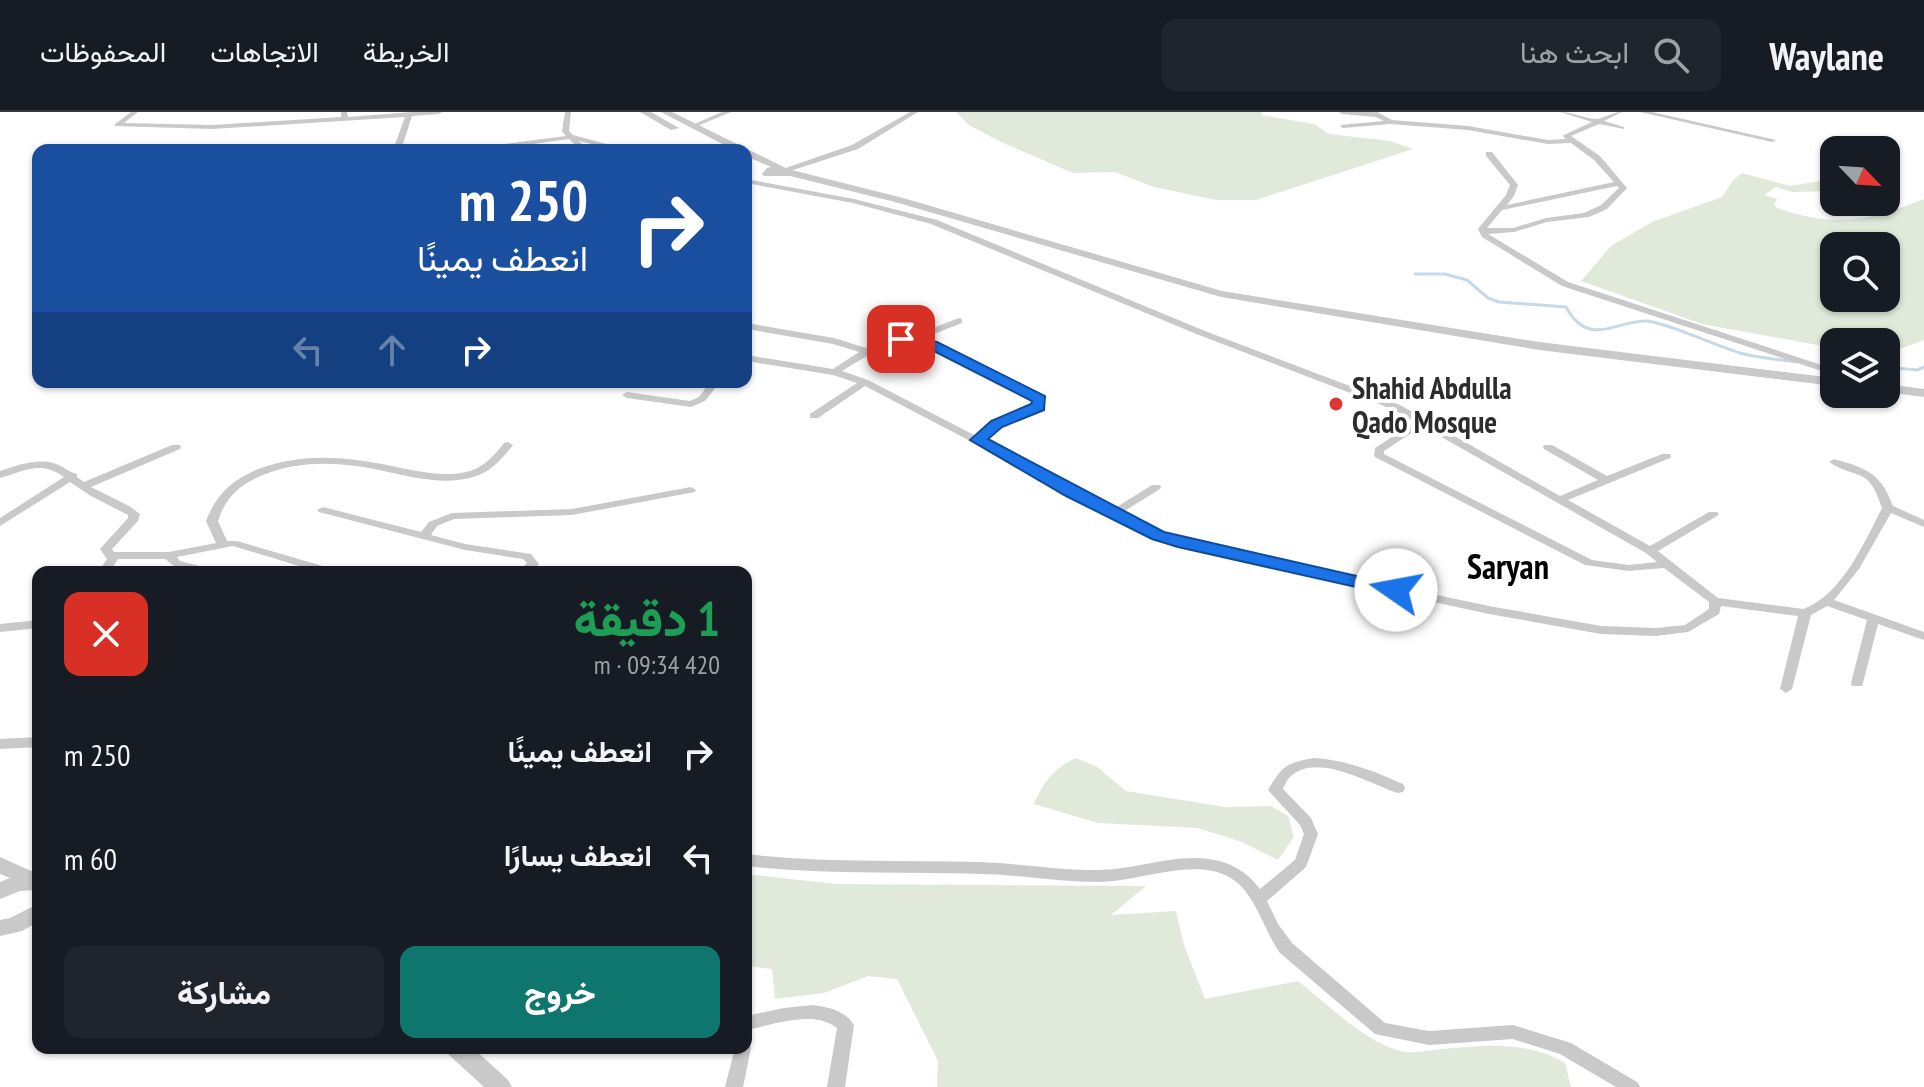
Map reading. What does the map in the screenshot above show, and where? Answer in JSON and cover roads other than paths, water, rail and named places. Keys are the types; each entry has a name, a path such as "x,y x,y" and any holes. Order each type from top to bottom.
{"street":[{"path":"135,112 117,125 212,127 439,112"},
{"path":"568,112 564,125 578,144"},
{"path":"644,112 705,144"},
{"path":"665,112 730,144"},
{"path":"693,126 728,112"},
{"path":"758,183 855,147 915,112"},
{"path":"1342,112 1373,113 1390,122"},
{"path":"1563,112 1622,128"},
{"path":"1482,231 1514,230 1546,220 1586,215 1604,207 1619,195 1623,188 1597,158 1566,136 1619,112"},
{"path":"1643,112 1772,140"},
{"path":"399,144 409,115"},
{"path":"1343,126 1390,122 1468,128 1548,142 1571,141"},
{"path":"519,144 571,137 600,144"},
{"path":"1482,231 1514,185 1489,154"},
{"path":"752,157 777,174"},
{"path":"752,167 926,209 1221,294 1539,346 1820,380"},
{"path":"752,182 854,201 934,222 1423,421 1650,551 1715,601 1805,613 1819,610 1827,602 1865,550 1888,508 1880,484 1873,477 1834,462"},
{"path":"1499,209 1619,183"},
{"path":"1482,231 1565,284 1820,367"},
{"path":"835,372 883,343 911,339 959,321"},
{"path":"752,327 834,341 867,351"},
{"path":"911,339 932,345 1040,399 1038,407 997,424 978,440"},
{"path":"752,359 835,372 865,382 1158,535 1212,551 1489,610 1601,630 1656,632 1688,628 1715,611 1715,601"},
{"path":"814,416 865,382"},
{"path":"627,395 691,404 702,399 710,388"},
{"path":"1900,390 1924,393"},
{"path":"1423,421 1379,450 1379,455 1589,563 1629,568 1667,564"},
{"path":"222,543 212,521 217,504 243,480 257,474 321,459 409,474 464,476 486,467 508,445"},
{"path":"83,486 176,447"},
{"path":"1548,447 1607,481"},
{"path":"1561,499 1666,456"},
{"path":"0,475 40,462 73,476 83,486 134,514 131,525 106,549 108,565 222,543 309,566"},
{"path":"0,523 73,476"},
{"path":"1114,513 1156,487"},
{"path":"424,536 433,524 452,516 572,512 691,490"},
{"path":"1888,508 1924,524"},
{"path":"323,510 465,547 527,556 533,559 531,566"},
{"path":"1650,551 1713,514"},
{"path":"169,555 176,564 185,566"},
{"path":"1827,602 1924,636"},
{"path":"1786,689 1805,613"},
{"path":"1857,683 1874,618"},
{"path":"0,628 32,625"},
{"path":"0,744 32,742"},
{"path":"1259,899 1301,863 1311,834 1306,822 1275,790 1278,780 1288,772 1302,766 1333,762 1398,788"},
{"path":"752,860 816,865 986,868 1113,876 1193,864 1224,868 1254,887 1277,938 1286,948 1381,1029 1429,1038 1513,1032 1565,1048 1631,1087"},
{"path":"0,865 32,880"},
{"path":"0,891 18,883 32,882"},
{"path":"0,928 32,919"},
{"path":"752,1022 817,1012 841,1020 846,1025 836,1087"},
{"path":"464,1054 500,1087"},
{"path":"734,1087 742,1054"}],"waterway":[{"path":"1415,274 1445,274 1467,280 1488,298 1499,302 1566,307 1575,320 1594,330 1647,321 1740,353 1795,362"},
{"path":"1900,368 1917,370 1924,367"}],"place":[{"name":"Shahid Abdulla Qado Mosque","path":"1336,404"}],"district":[{"name":"Saryan","path":"1508,566"}]}
